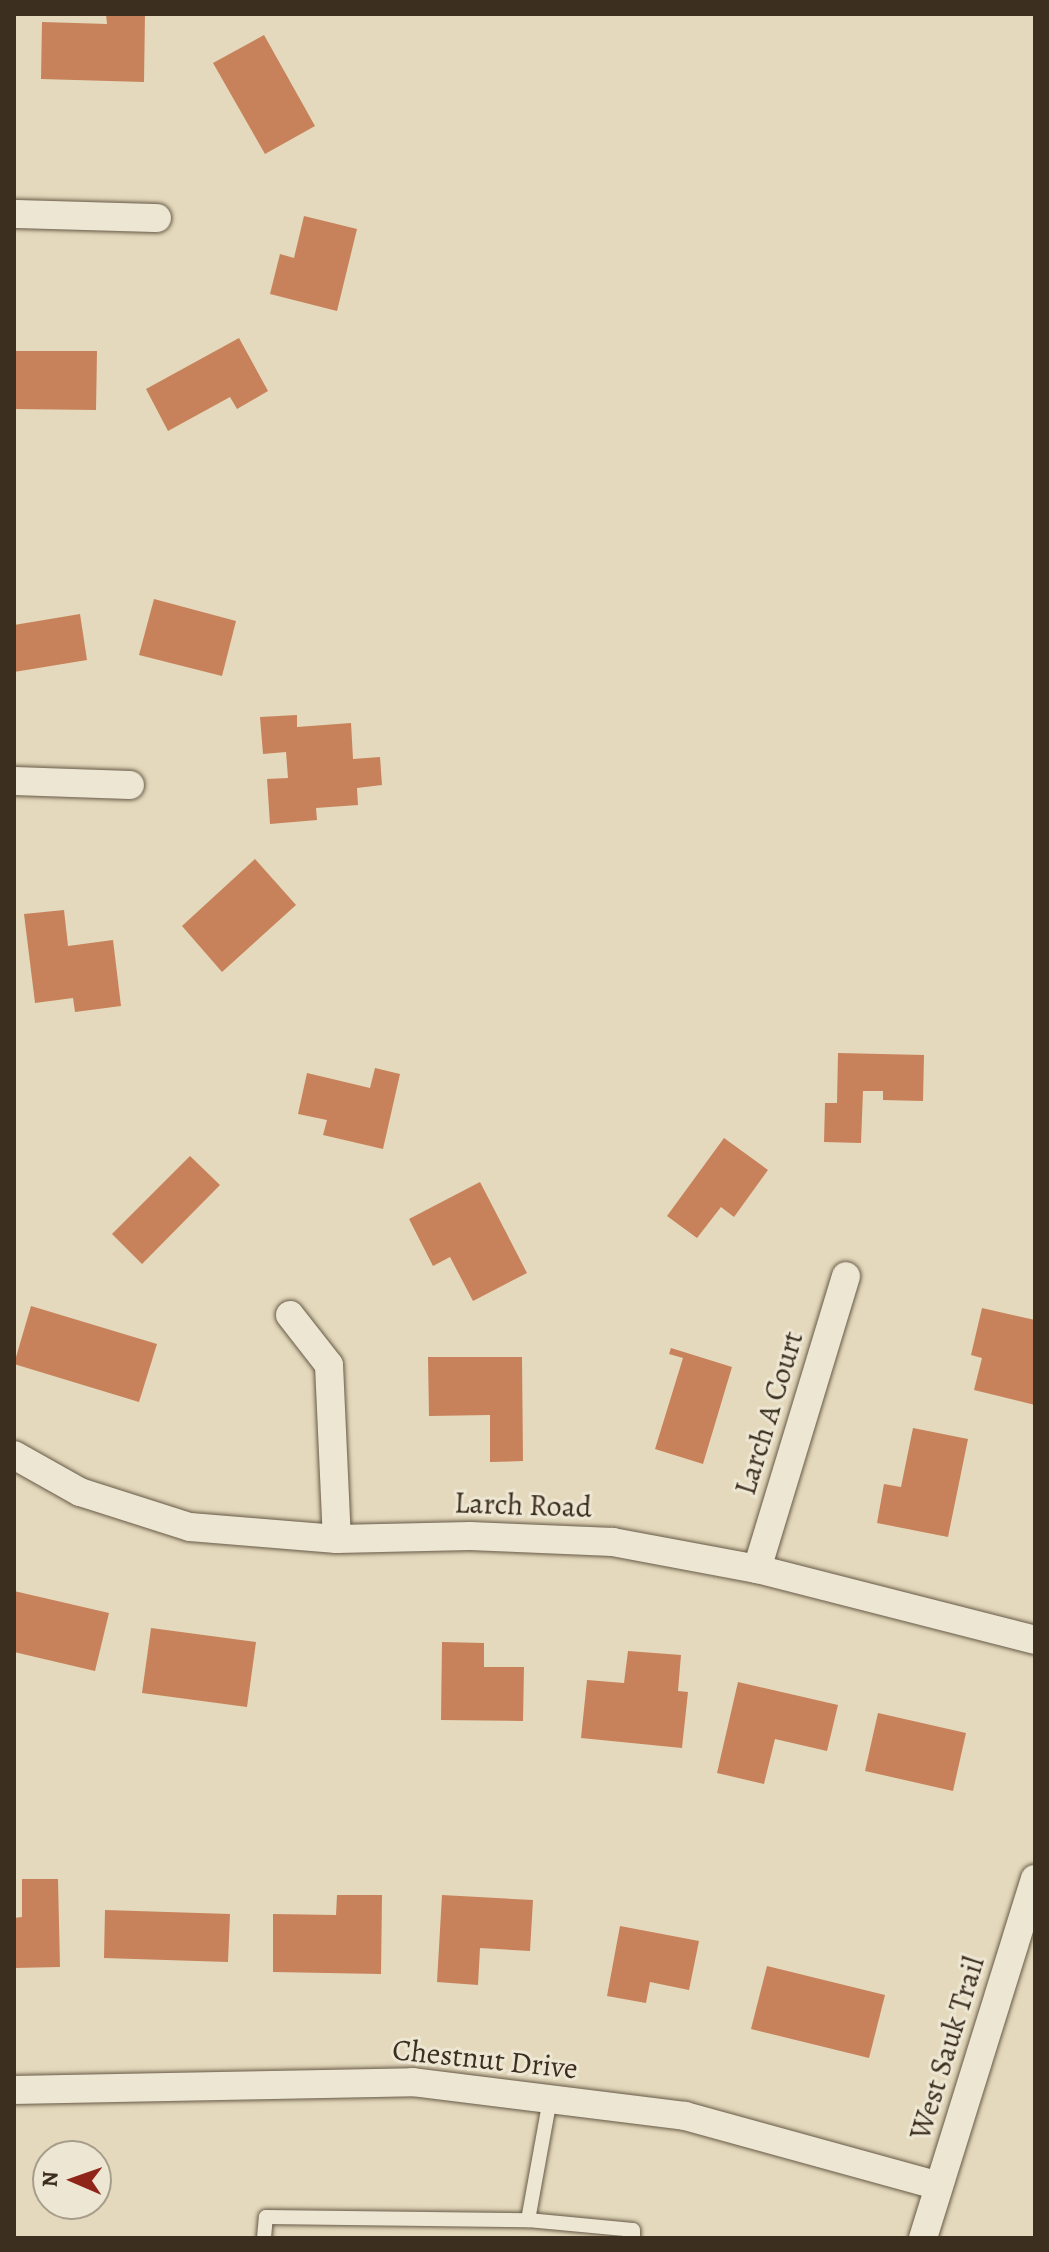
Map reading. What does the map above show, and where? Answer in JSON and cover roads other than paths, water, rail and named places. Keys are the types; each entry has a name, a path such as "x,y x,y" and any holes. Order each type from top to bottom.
{"street":[{"path":"14,214 157,218"},
{"path":"14,781 130,785"},
{"name":"Larch A Court","path":"757,1569 846,1276"},
{"path":"290,1315 329,1365 337,1539"},
{"name":"Larch Road","path":"14,1455 80,1492 190,1527 337,1539 470,1536 613,1542 757,1569 1035,1640"},
{"name":"West Sauk Trail","path":"923,2238 1035,1879"},
{"name":"Chestnut Drive","path":"14,2090 413,2082 685,2116 939,2186"}],"lane":[{"path":"528,2220 550,2099"},
{"path":"264,2238 266,2217 528,2220 633,2230 633,2238"}]}
